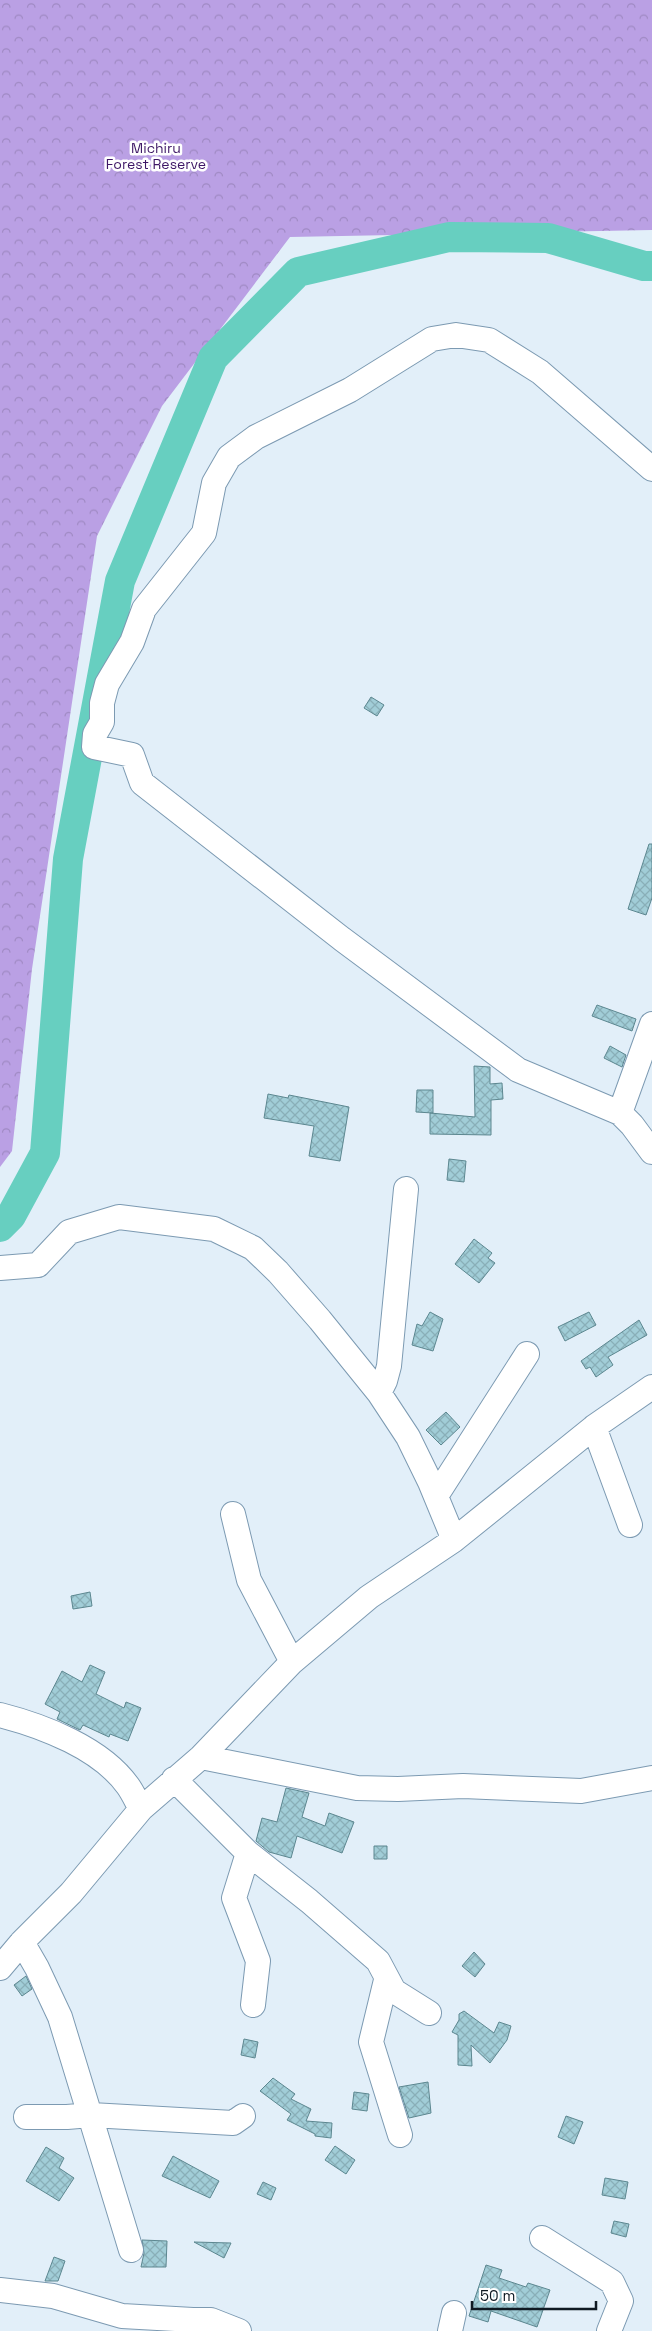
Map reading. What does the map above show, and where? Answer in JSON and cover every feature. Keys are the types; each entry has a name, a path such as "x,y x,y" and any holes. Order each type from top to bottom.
{"street":[{"path":"652,469 540,372 489,340 456,335 432,339 350,390 256,437 229,456 214,483 204,533 144,609 132,642 107,684 102,703 102,722 95,734 94,747 132,755 142,783 342,939 518,1070 620,1113 632,1125 652,1152"},
{"path":"620,1113 652,1024"},
{"path":"379,1393 385,1381 388,1366 406,1189"},
{"path":"0,1268 38,1264 69,1232 119,1217 214,1229 252,1248 278,1272 379,1393 408,1437 436,1496 454,1540"},
{"path":"436,1496 528,1354"},
{"path":"0,1968 22,1942 71,1893 141,1810 201,1756 292,1662 369,1597 454,1540 594,1428 652,1387"},
{"path":"594,1428 630,1525"},
{"path":"233,1514 248,1580 292,1662"},
{"path":"0,1715 67,1738 109,1766 127,1785 141,1810"},
{"path":"201,1756 357,1788 398,1789 463,1786 581,1791 652,1778"},
{"path":"174,1779 248,1853 309,1901 378,1961 386,1980 394,1991 429,2013"},
{"path":"248,1853 234,1898 258,1961 253,2005"},
{"path":"22,1942 37,1968 60,2017 131,2250"},
{"path":"386,1980 371,2042 400,2135"},
{"path":"26,2117 91,2115 233,2123 243,2116"},
{"path":"542,2238 612,2282 621,2301 609,2331"},
{"path":"0,2290 53,2296 122,2316 195,2325 211,2320 239,2331"}],"green space":[{"name":"Michiru Forest Reserve","path":"0,0 652,0 652,230 290,237 162,406 97,536 32,969 12,1151 0,1167"}],"building":[{"path":"371,697 384,705 377,716 364,708"},
{"path":"649,844 652,844 652,898 646,915 628,909"},
{"path":"597,1005 636,1019 632,1031 592,1016"},
{"path":"610,1046 626,1055 622,1067 604,1058"},
{"path":"474,1066 490,1067 490,1084 502,1083 503,1099 491,1100 491,1135 430,1134 430,1113 475,1117"},
{"path":"417,1090 433,1090 433,1113 416,1112"},
{"path":"268,1094 288,1098 289,1095 349,1107 340,1161 309,1156 314,1126 264,1118"},
{"path":"449,1159 466,1161 464,1182 447,1180"},
{"path":"474,1239 492,1253 488,1258 495,1263 479,1283 455,1264"},
{"path":"430,1312 443,1319 433,1351 412,1345 417,1324 422,1326"},
{"path":"589,1312 596,1325 565,1341 558,1327"},
{"path":"639,1320 647,1335 608,1357 613,1365 596,1377 590,1367 586,1369 581,1361"},
{"path":"446,1412 460,1427 441,1445 426,1430"},
{"path":"90,1592 92,1606 73,1609 71,1596"},
{"path":"90,1665 105,1672 96,1694 124,1708 126,1702 141,1708 128,1741 110,1734 109,1737 83,1725 80,1730 57,1719 60,1712 45,1704 62,1671 82,1682"},
{"path":"286,1788 309,1793 302,1817 325,1826 329,1813 354,1822 342,1853 297,1836 291,1858 269,1852 256,1841 262,1818 277,1822"},
{"path":"374,1846 387,1846 387,1859 374,1859"},
{"path":"474,1952 485,1964 475,1977 462,1966"},
{"path":"26,1976 32,1989 22,1996 14,1985"},
{"path":"464,2011 494,2033 499,2022 511,2026 507,2040 490,2063 471,2045 472,2066 458,2065 458,2035 452,2032 459,2020 459,2014"},
{"path":"244,2039 258,2042 255,2058 241,2055"},
{"path":"273,2078 295,2094 291,2099 311,2109 306,2121 332,2123 331,2138 315,2136 315,2134 287,2120 291,2114 260,2091"},
{"path":"428,2082 431,2113 409,2118 399,2087"},
{"path":"354,2092 369,2094 367,2111 352,2109"},
{"path":"566,2116 583,2122 574,2144 558,2137"},
{"path":"335,2146 355,2160 346,2174 325,2160"},
{"path":"46,2147 64,2158 59,2168 74,2178 59,2201 26,2181"},
{"path":"173,2156 219,2181 210,2198 162,2176"},
{"path":"605,2178 628,2182 625,2199 602,2195"},
{"path":"263,2182 276,2188 271,2200 257,2194"},
{"path":"614,2221 629,2224 626,2237 611,2233"},
{"path":"142,2240 167,2241 166,2267 141,2267 144,2253"},
{"path":"194,2242 231,2243 224,2258"},
{"path":"54,2257 65,2261 58,2281 45,2281"},
{"path":"486,2265 502,2270 499,2278 526,2287 528,2283 550,2290 537,2327 491,2311 488,2322 469,2316"}],"waterway":[{"path":"0,1227 11,1216 45,1153 68,859 120,581 213,358 298,272 449,237 548,238 644,266 652,266"}]}
